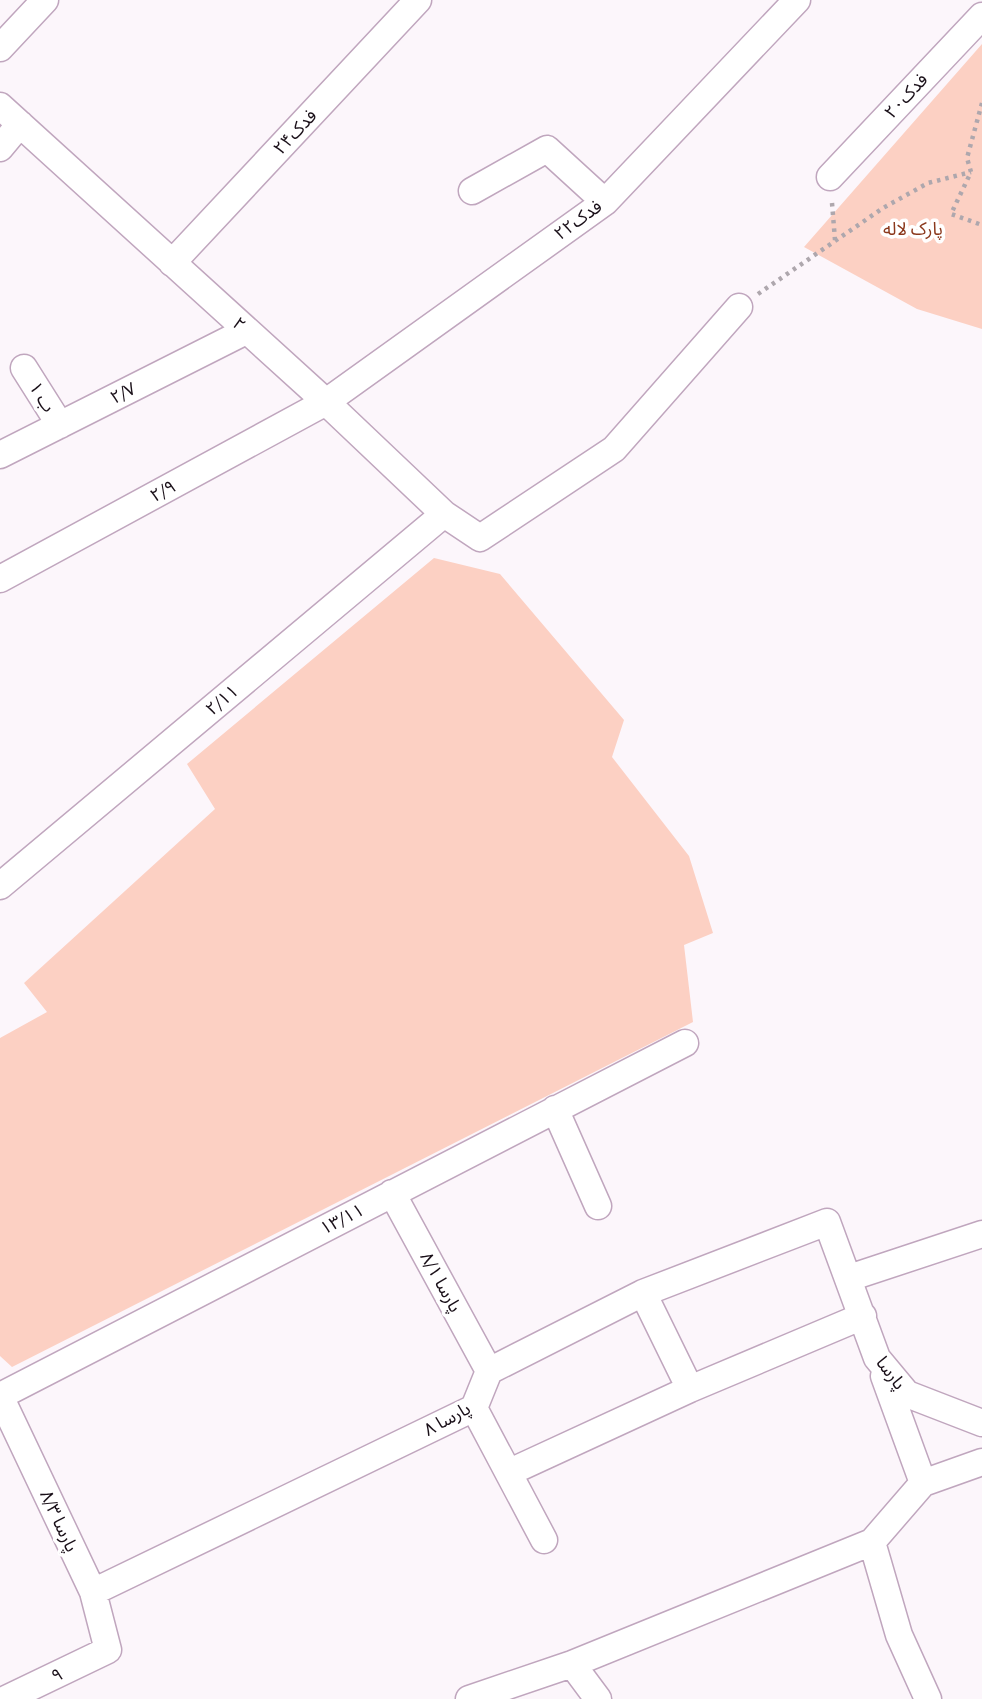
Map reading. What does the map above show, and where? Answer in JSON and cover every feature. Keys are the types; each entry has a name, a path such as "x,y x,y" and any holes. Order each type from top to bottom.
{"street":[{"path":"0,48 45,0"},
{"name":"فدک۲۴","path":"172,263 418,0"},
{"name":"فدک۲۲","path":"326,402 605,202 797,0"},
{"name":"فدک۲۰","path":"830,177 982,16"},
{"name":"۲","path":"0,106 326,402 444,514 480,538 614,449 739,307"},
{"path":"0,148 20,124"},
{"path":"472,191 547,149 605,202"},
{"name":"۲/۷","path":"0,455 246,331"},
{"name":"۱ ب","path":"24,368 60,425"},
{"name":"۲/۹","path":"0,579 326,402"},
{"name":"۲/۱۱","path":"0,886 444,514"},
{"name":"۱۳/۱۱","path":"0,1396 685,1043"},
{"path":"555,1109 598,1206"},
{"name":"۸/۱ پارسا","path":"392,1193 489,1371"},
{"name":"پارسا","path":"643,1293 827,1222 877,1358 907,1394 982,1423"},
{"path":"849,1278 982,1234"},
{"path":"489,1371 643,1293 690,1389"},
{"path":"510,1472 690,1389 863,1316"},
{"path":"877,1358 923,1483"},
{"name":"۸ پارسا","path":"93,1592 474,1408 489,1371"},
{"name":"۸/۳ پارسا","path":"0,1396 93,1592 108,1650"},
{"path":"474,1408 544,1540"},
{"path":"469,1699 572,1664 872,1542 923,1483 982,1462"},
{"path":"872,1542 899,1635 928,1699"},
{"name":"۹","path":"6,1699 37,1693 108,1650"},
{"path":"572,1664 598,1699"}],"path":[{"path":"982,103 967,158 971,172 951,214 982,225"},
{"path":"739,307 883,208 928,183 971,172"},
{"path":"830,177 835,240"}],"green space":[{"name":"پارک لاله","path":"982,44 982,329 917,309 804,247"},
{"path":"434,558 500,574 624,720 612,757 689,856 713,933 684,945 693,1022 12,1367 0,1356 0,1038 47,1012 24,983 215,809 187,764"}]}
